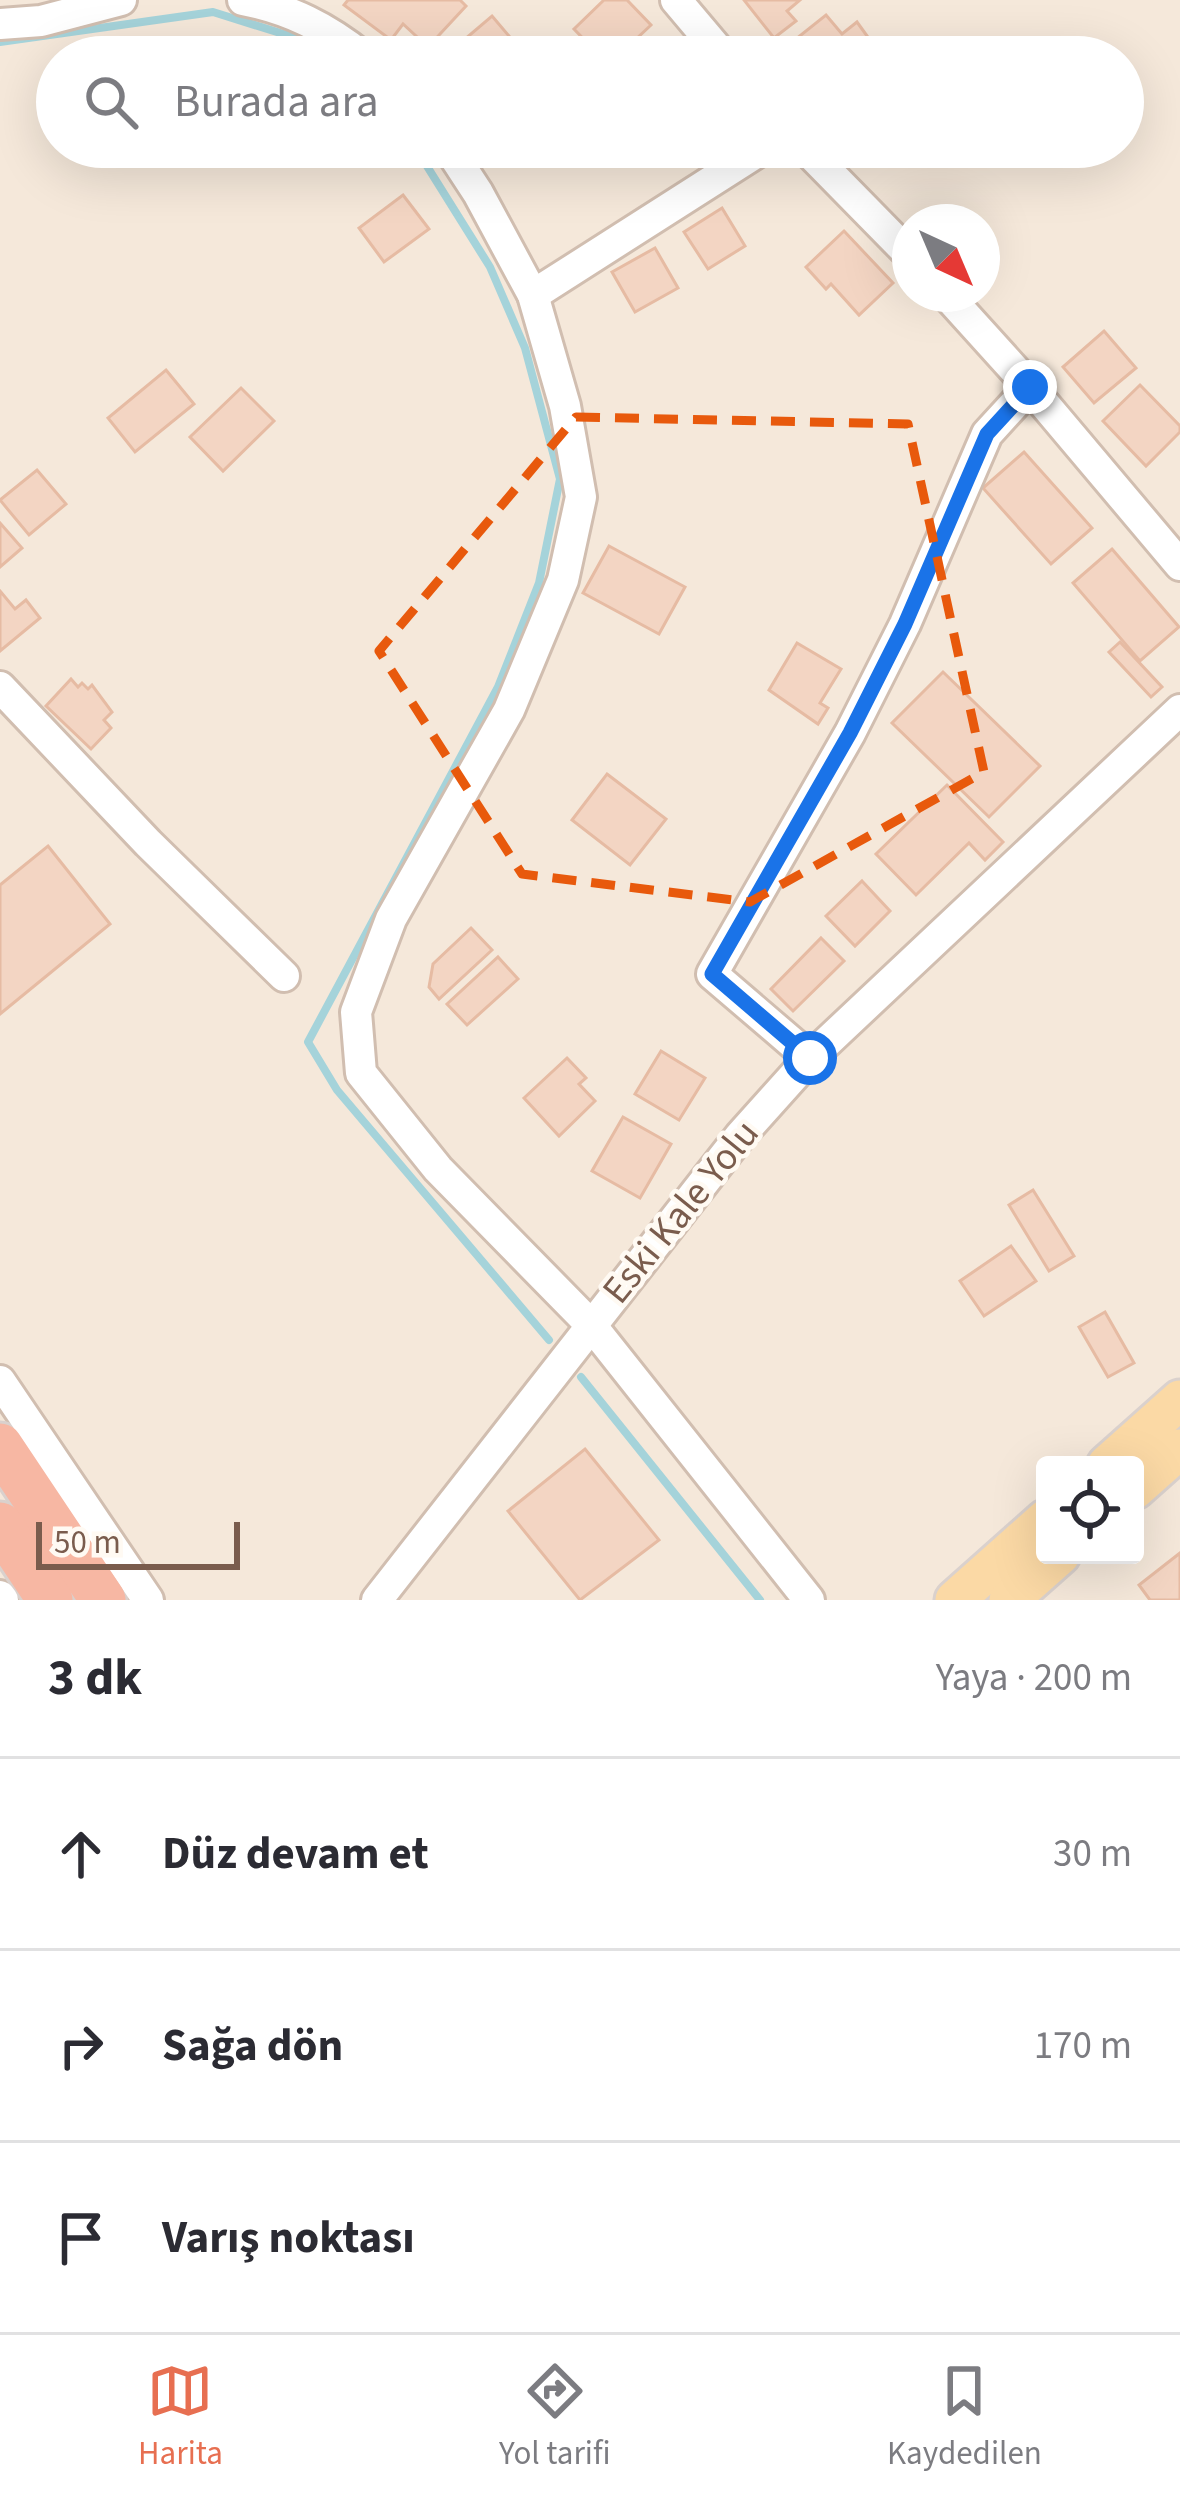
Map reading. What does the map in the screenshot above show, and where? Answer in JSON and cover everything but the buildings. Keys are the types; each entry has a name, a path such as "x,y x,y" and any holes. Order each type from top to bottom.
{"highway":[{"path":"0,1446 103,1600"},
{"path":"0,1525 50,1600"}],"main road":[{"path":"1117,1456 1180,1400"},
{"path":"1144,1481 1180,1449"},
{"path":"955,1600 1036,1528"},
{"path":"1009,1600 1050,1564"}],"street":[{"path":"0,24 41,21 121,0"},
{"path":"244,0 269,5 337,36"},
{"path":"676,0 706,36"},
{"path":"461,168 533,296 565,406 581,497 563,580 509,710 391,919 356,1012 361,1073 438,1169 591,1325 809,1600"},
{"path":"533,296 733,168"},
{"path":"825,168 892,237"},
{"path":"962,312 1180,565"},
{"path":"810,1058 712,974 859,715 905,624 987,434 1030,387"},
{"path":"0,687 148,843 284,976"},
{"name":"Eski Kale Yolu","path":"377,1600 740,1136 810,1058 1180,710"},
{"path":"0,1381 148,1600"}],"highlighted area":[{"path":"576,417 908,424 984,772 750,902 522,874 379,651"}],"shaded area":[{"path":"0,0 1180,0 1180,1600 0,1600"}],"waterway":[{"path":"43,36 213,12 290,36"},
{"path":"0,42 36,37"},
{"path":"428,168 490,267 525,348 560,479 539,583 498,687 308,1042 337,1090 549,1340"},
{"path":"581,1377 760,1600"}],"route":[{"path":"810,1058 712,974 850,733 905,624 987,434 1030,387"}]}
